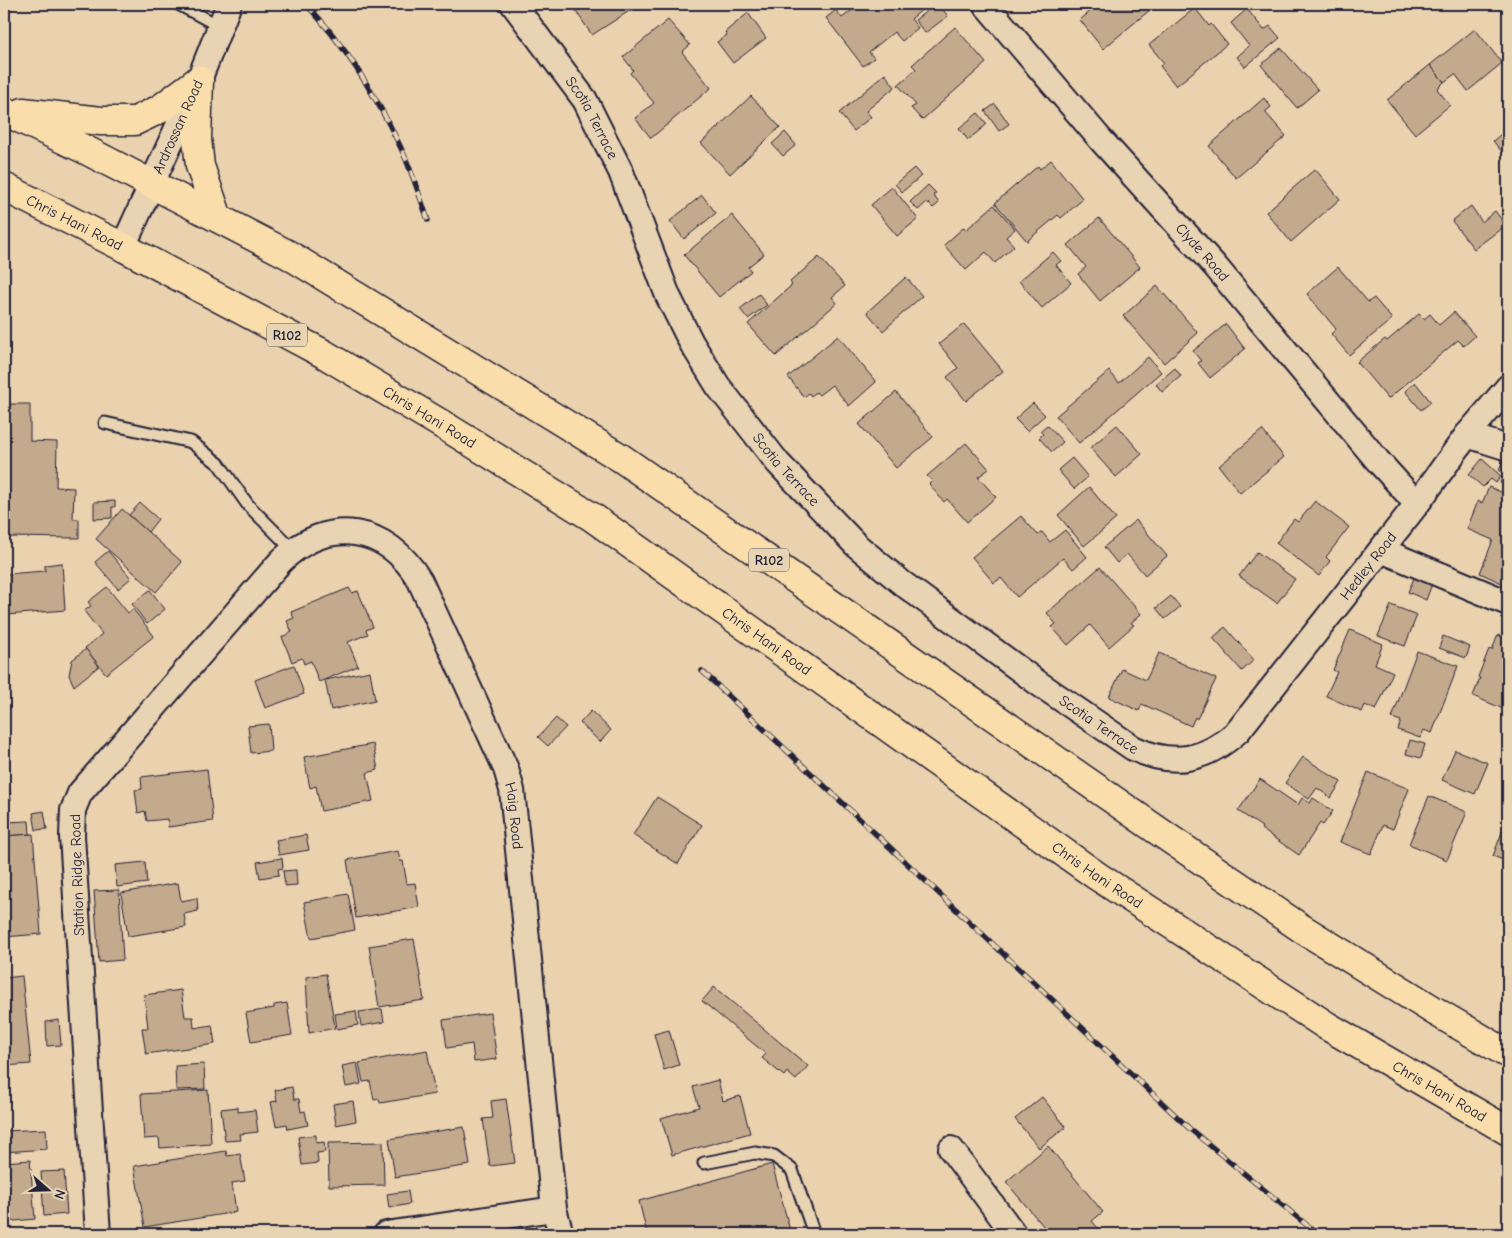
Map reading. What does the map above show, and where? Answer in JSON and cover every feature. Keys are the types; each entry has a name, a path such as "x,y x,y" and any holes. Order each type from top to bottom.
{"main road":[{"path":"4,111 101,121 135,121 160,109 199,80"},
{"path":"199,80 197,139 200,166 218,218"},
{"name":"R102","path":"4,111 152,184 289,256 621,458 1301,928 1508,1054"},
{"name":"Chris Hani Road","path":"4,186 324,354 592,517 1097,876 1327,1026 1508,1131"}],"street":[{"name":"Ardrossan Road","path":"123,247 199,80 229,4"},
{"name":"Scotia Terrace","path":"513,4 585,100 621,172 668,296 691,342 718,386 778,463 856,545 902,583 1038,683 1133,748 1147,755 1179,760 1196,757 1225,743"},
{"name":"Clyde Road","path":"985,4 1101,140 1215,266 1378,461 1417,504"},
{"name":"Hedley Road","path":"1225,743 1243,725 1417,504 1468,434 1508,386"},
{"path":"1468,434 1508,448"},
{"name":"Haig Road","path":"287,556 321,536 338,533 354,533 370,537 400,553 420,581 506,770 512,790 516,821 554,1209 561,1234"},
{"path":"1381,550 1508,603"},
{"name":"Station Ridge Road","path":"98,1234 72,836 73,810 80,793 287,556"},
{"path":"951,1149 1014,1234"},
{"path":"386,1234 554,1209"}],"lane":[{"path":"178,4 221,27"},
{"path":"105,423 191,442 219,464 287,556"},
{"path":"704,1163 755,1153 774,1156 792,1170 814,1234"}],"building":[{"path":"571,4 640,4 592,35"},
{"path":"860,4 921,4 924,8 911,19 918,28 902,41 894,32 869,52 874,58 863,66 826,18 836,10 842,18"},
{"path":"936,4 948,16 925,33 915,20"},
{"path":"1099,4 1157,4 1103,49 1080,20"},
{"path":"1195,8 1227,44 1176,86 1160,66 1164,63 1149,45"},
{"path":"1247,9 1264,30 1270,26 1280,38 1245,67 1237,57 1249,46 1231,23"},
{"path":"748,13 766,38 733,63 717,42 727,35 725,32"},
{"path":"668,20 690,45 682,52 711,88 651,138 635,118 654,103 630,73 633,70 623,57"},
{"path":"955,27 986,63 922,120 911,108 916,105 898,85 916,69 912,65"},
{"path":"1475,29 1502,63 1468,91 1455,74 1444,82 1430,65"},
{"path":"1281,48 1318,90 1297,108 1261,65"},
{"path":"1430,65 1444,82 1437,89 1450,105 1415,134 1387,100"},
{"path":"885,74 895,87 866,111 871,117 854,131 839,113"},
{"path":"751,96 780,127 730,174 701,143"},
{"path":"1264,98 1271,107 1265,112 1286,136 1236,178 1209,146"},
{"path":"995,104 1009,124 999,131 985,111"},
{"path":"978,113 987,124 968,140 959,128"},
{"path":"1508,128 1508,159 1493,141"},
{"path":"785,132 796,145 783,156 772,144"},
{"path":"1051,160 1083,199 1061,218 1058,215 1027,241 995,203 1038,166 1040,169"},
{"path":"914,168 921,176 902,192 895,184"},
{"path":"1315,169 1340,199 1291,242 1266,212"},
{"path":"928,185 936,193 933,195 939,203 933,208 927,202 918,210 910,202"},
{"path":"892,187 918,219 897,236 871,205"},
{"path":"702,195 716,213 684,239 670,221"},
{"path":"994,205 1015,229 1006,237 1014,246 995,263 986,252 966,270 944,245 964,227 966,230"},
{"path":"1471,206 1482,222 1495,211 1506,225 1474,249 1452,221"},
{"path":"732,215 764,254 748,267 751,271 719,297 684,255"},
{"path":"1099,218 1140,267 1100,301 1078,274 1086,267 1068,245"},
{"path":"1053,252 1061,261 1056,265 1071,283 1042,308 1019,281"},
{"path":"819,257 845,286 832,297 837,303 776,356 748,324 792,285 790,282"},
{"path":"1338,267 1368,302 1374,298 1392,319 1349,355 1331,334 1336,329 1307,294"},
{"path":"906,277 922,296 883,331 867,312"},
{"path":"1157,286 1198,333 1164,363 1123,316"},
{"path":"759,294 767,305 748,319 740,309"},
{"path":"1454,312 1475,336 1464,346 1458,340 1388,399 1357,362 1385,339 1387,341 1419,314 1424,319 1430,314 1439,325"},
{"path":"964,324 1003,371 966,401 947,377 958,368 939,344"},
{"path":"1226,324 1245,349 1210,378 1198,363 1201,361 1193,351"},
{"path":"838,336 876,382 849,406 832,385 819,395 816,392 811,396 809,393 804,397 788,377"},
{"path":"1148,357 1161,372 1079,443 1056,416 1109,371 1119,383"},
{"path":"1175,368 1181,376 1162,392 1156,384"},
{"path":"1415,382 1431,402 1421,410 1405,391"},
{"path":"896,392 933,437 896,468 859,424"},
{"path":"1033,403 1045,415 1027,431 1015,419"},
{"path":"4,404 30,404 30,441 57,442 56,487 74,488 73,519 79,519 79,538 5,537"},
{"path":"1047,425 1063,442 1052,452 1039,438 1043,434 1040,431"},
{"path":"1117,425 1142,454 1116,477 1090,448"},
{"path":"1262,430 1284,457 1240,493 1219,466"},
{"path":"966,443 989,469 978,477 996,497 967,522 947,499 944,502 929,484 932,481 927,476"},
{"path":"1072,458 1088,477 1074,489 1058,470"},
{"path":"1482,459 1501,476 1496,483 1491,479 1483,487 1469,475"},
{"path":"1503,460 1508,462 1508,486 1500,483 1504,473 1499,471"},
{"path":"1089,487 1116,519 1084,546 1058,515"},
{"path":"1489,487 1508,495 1508,574 1504,584 1480,573 1493,540 1467,529 1478,501 1482,503"},
{"path":"115,501 115,507 112,507 112,518 94,519 94,502"},
{"path":"1315,501 1349,527 1326,557 1330,561 1319,576 1276,543 1294,519 1298,522"},
{"path":"140,503 158,519 148,532 129,515"},
{"path":"122,509 182,562 156,592 96,539"},
{"path":"1021,516 1038,535 1042,532 1050,542 1065,530 1087,557 1073,569 1063,558 1017,597 1001,578 994,583 972,557"},
{"path":"1136,520 1167,556 1145,575 1127,554 1117,563 1104,547"},
{"path":"108,551 131,578 118,589 95,562"},
{"path":"1257,552 1295,579 1277,603 1239,576"},
{"path":"62,563 65,610 7,615 4,593 4,568 6,574 45,571 45,565"},
{"path":"1100,567 1141,614 1131,623 1134,625 1109,647 1090,625 1068,645 1052,627 1056,624 1047,613"},
{"path":"1414,578 1432,584 1426,600 1408,592"},
{"path":"107,587 128,613 133,609 154,636 106,674 85,648 102,634 84,611 91,606 88,602"},
{"path":"349,588 352,593 358,591 373,627 366,630 368,634 348,642 358,666 319,682 311,661 304,664 302,658 292,662 282,637 292,632 287,621 294,618 291,612"},
{"path":"150,590 165,609 147,624 132,604"},
{"path":"1171,596 1180,607 1165,619 1156,608"},
{"path":"1391,605 1417,615 1405,646 1378,636"},
{"path":"1225,627 1254,660 1242,671 1213,638"},
{"path":"1350,630 1383,644 1375,664 1393,672 1376,710 1365,705 1362,712 1326,696 1337,672 1333,670"},
{"path":"1498,635 1508,640 1508,711 1473,696 1489,649 1492,650"},
{"path":"1443,636 1470,647 1466,658 1439,648"},
{"path":"86,649 99,666 74,686 69,675 72,660"},
{"path":"1417,651 1458,666 1432,733 1424,730 1420,738 1398,730 1401,721 1392,718"},
{"path":"1159,653 1216,679 1197,719 1195,717 1191,726 1142,704 1139,711 1109,697 1122,669 1146,680"},
{"path":"294,665 304,694 265,708 255,680"},
{"path":"370,671 375,700 331,710 325,680"},
{"path":"591,711 611,730 600,742 580,723"},
{"path":"556,718 566,727 548,746 538,737"},
{"path":"269,724 271,751 251,753 248,726"},
{"path":"1410,740 1425,744 1421,758 1406,754"},
{"path":"373,744 378,770 367,773 373,801 321,811 316,786 310,788 304,757"},
{"path":"1455,750 1488,763 1475,794 1442,780"},
{"path":"1303,757 1341,782 1331,798 1317,788 1309,799 1285,783"},
{"path":"207,769 213,821 168,827 167,819 147,821 145,811 138,813 135,790 142,789 141,777"},
{"path":"1368,772 1409,789 1393,829 1383,825 1371,854 1340,842"},
{"path":"1260,779 1298,805 1302,798 1310,803 1313,798 1333,811 1323,825 1320,823 1299,855 1238,811"},
{"path":"4,783 9,783 11,800 4,800"},
{"path":"1429,796 1467,812 1447,860 1409,844"},
{"path":"657,797 702,825 678,864 633,835"},
{"path":"44,811 47,829 36,830 33,813"},
{"path":"1508,816 1508,862 1493,856"},
{"path":"29,821 30,834 6,836 5,822"},
{"path":"33,834 41,934 4,937 4,836"},
{"path":"306,835 309,850 279,855 276,840"},
{"path":"398,851 400,861 403,861 407,884 415,883 419,907 356,918 347,860"},
{"path":"282,858 283,868 278,869 279,875 260,878 257,862"},
{"path":"145,862 147,883 117,887 115,865"},
{"path":"296,870 297,885 285,886 283,871"},
{"path":"178,883 181,901 197,898 198,911 184,914 186,927 128,936 121,893"},
{"path":"119,890 123,960 99,962 94,891"},
{"path":"348,894 355,930 311,938 304,902"},
{"path":"414,939 424,1000 379,1007 369,946"},
{"path":"326,974 335,1028 309,1033 306,977"},
{"path":"22,976 31,1064 4,1066 4,978"},
{"path":"714,987 808,1066 796,1080 787,1072 784,1076 762,1058 766,1054 702,1001"},
{"path":"181,990 185,1017 193,1017 194,1028 212,1025 215,1044 146,1054 142,1028 148,1028 144,995"},
{"path":"287,1003 292,1035 251,1042 246,1013 274,1008 274,1005"},
{"path":"382,1009 384,1022 361,1026 359,1012"},
{"path":"356,1011 358,1025 337,1029 335,1014"},
{"path":"490,1013 497,1059 474,1062 472,1044 447,1048 443,1020"},
{"path":"59,1020 61,1045 47,1046 46,1022"},
{"path":"669,1030 679,1065 664,1070 654,1034"},
{"path":"427,1050 435,1094 380,1103 379,1099 374,1100 370,1081 363,1082 359,1063"},
{"path":"357,1063 361,1084 346,1087 342,1066"},
{"path":"204,1064 205,1089 176,1090 175,1066"},
{"path":"718,1080 723,1101 740,1096 750,1133 672,1155 661,1118 699,1107 693,1087"},
{"path":"292,1087 294,1099 299,1099 301,1112 305,1111 308,1125 288,1129 287,1124 276,1126 271,1102 277,1101 275,1090"},
{"path":"208,1090 211,1144 160,1148 159,1138 144,1139 141,1094"},
{"path":"1042,1097 1066,1127 1039,1148 1015,1119"},
{"path":"506,1099 515,1163 490,1166 483,1119 493,1118 491,1101"},
{"path":"353,1101 356,1121 336,1125 333,1104"},
{"path":"238,1107 238,1112 255,1110 258,1132 240,1134 241,1140 225,1141 221,1109"},
{"path":"464,1127 470,1165 395,1177 389,1139"},
{"path":"46,1129 47,1149 4,1152 4,1131"},
{"path":"316,1135 316,1143 324,1142 325,1152 317,1153 318,1163 302,1165 298,1137"},
{"path":"383,1142 384,1185 329,1186 328,1143"},
{"path":"1048,1146 1103,1212 1092,1221 1103,1234 1050,1234 1006,1182"},
{"path":"226,1151 227,1156 240,1154 245,1181 232,1183 236,1212 145,1227 134,1166"},
{"path":"30,1160 35,1219 4,1222 4,1162"},
{"path":"772,1164 791,1234 647,1234 639,1201"},
{"path":"64,1171 67,1214 44,1216 41,1172"},
{"path":"408,1191 410,1204 389,1208 387,1194"},
{"path":"807,1229 808,1234 791,1234"}],"railway":[{"path":"306,4 334,36 380,107 407,162 428,220"},
{"path":"702,671 1190,1129 1308,1226 1321,1234"}]}
